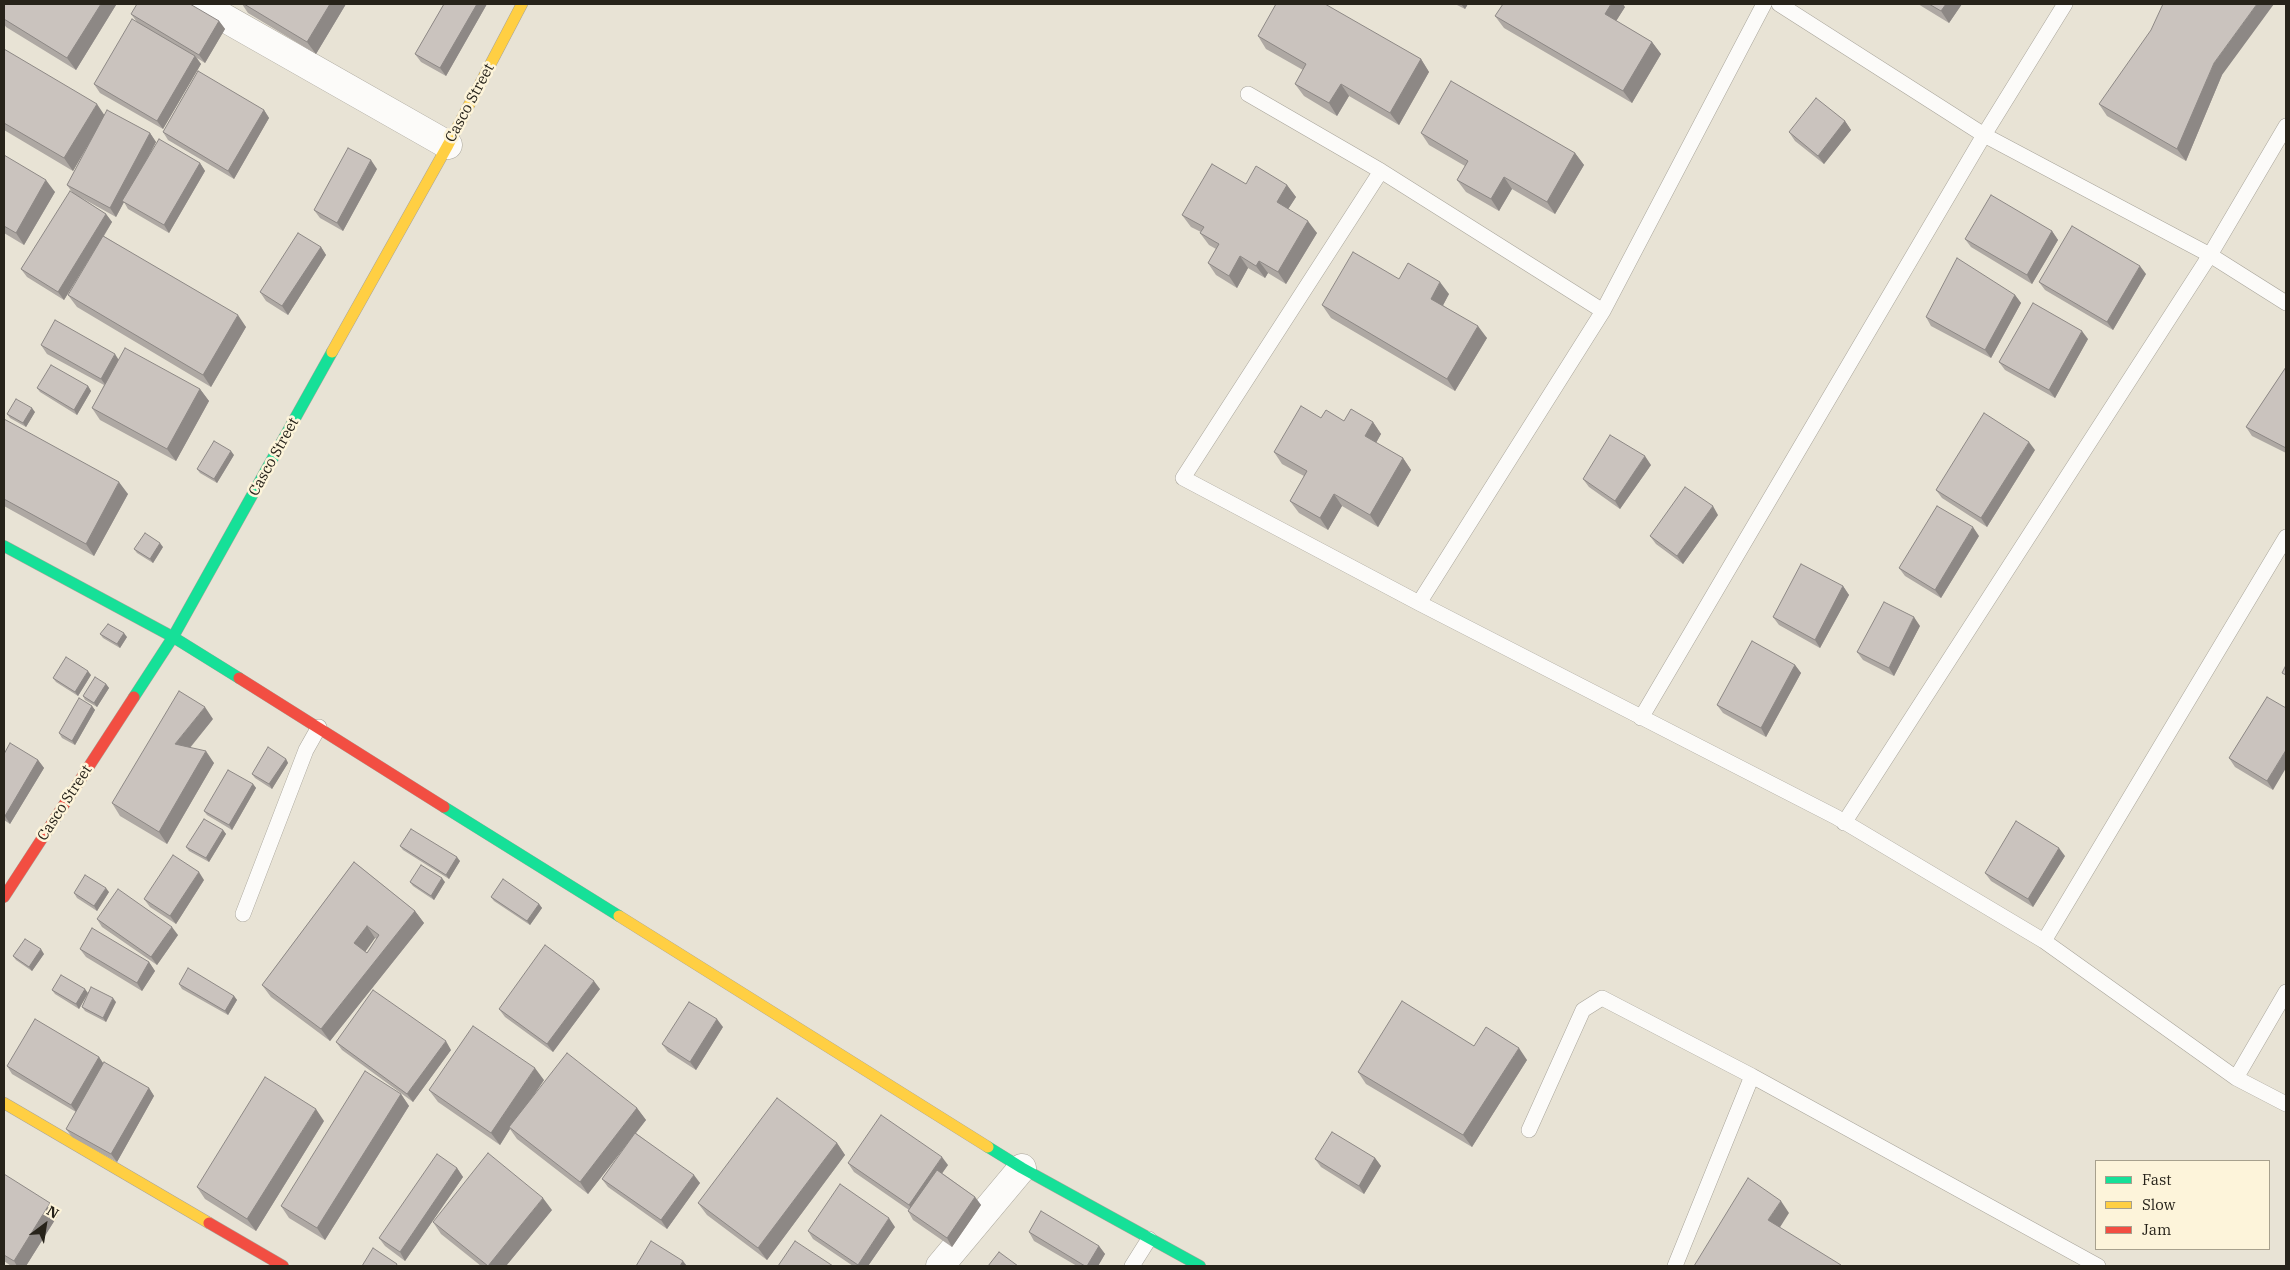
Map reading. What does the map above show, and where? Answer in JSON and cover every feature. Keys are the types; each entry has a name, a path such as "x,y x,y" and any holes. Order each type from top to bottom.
{"street":[{"path":"200,4 448,145"},
{"name":"Casco Street","path":"4,897 173,637 448,145 522,4"},
{"path":"4,546 173,637 319,726 1022,1168 1200,1266"},
{"path":"4,1103 283,1266"},
{"path":"940,1266 1022,1168"}],"lane":[{"path":"1418,603 1603,311 1764,4"},
{"path":"1779,4 1984,135 2210,255 2286,303"},
{"path":"1641,718 1984,135 2065,4"},
{"path":"1248,94 1381,171 1603,311"},
{"path":"1844,823 2210,255 2286,126"},
{"path":"1381,171 1183,478 1418,603 1836,817 2044,941 2236,1078 2286,1104"},
{"path":"2044,941 2286,537"},
{"path":"243,914 306,750 319,726"},
{"path":"2236,1078 2286,992"},
{"path":"1529,1130 1583,1010 1602,998 1752,1076 2098,1266"},
{"path":"1674,1266 1752,1076"},
{"path":"1132,1266 1150,1239"}],"building":[{"path":"5,4 101,4 67,58 4,19"},
{"path":"137,4 190,4 219,21 199,55 131,14"},
{"path":"244,4 330,4 307,42"},
{"path":"444,4 477,4 440,68 415,54"},
{"path":"1276,4 1325,4 1421,59 1390,113 1341,84 1329,103 1295,84 1306,64 1258,36"},
{"path":"1503,4 1611,4 1605,14 1652,42 1623,91 1495,16"},
{"path":"1929,4 1946,4 1941,11"},
{"path":"2163,4 2257,4 2214,63 2177,149 2099,104 2151,30"},
{"path":"132,19 195,56 157,121 94,84"},
{"path":"4,49 97,104 64,158 4,123"},
{"path":"198,71 264,110 228,171 163,132"},
{"path":"1451,81 1575,153 1547,202 1504,177 1491,199 1457,180 1468,161 1421,133"},
{"path":"1816,98 1845,121 1818,156 1789,132"},
{"path":"107,110 150,133 110,208 67,185"},
{"path":"159,139 200,163 164,225 122,201"},
{"path":"348,148 371,160 337,223 314,210"},
{"path":"4,155 46,180 16,233 4,226"},
{"path":"1212,164 1246,184 1256,166 1287,185 1277,202 1308,221 1278,272 1259,261 1256,266 1240,256 1229,276 1208,263 1219,244 1200,233 1204,227 1182,215"},
{"path":"70,191 106,214 58,292 21,269"},
{"path":"1991,195 2052,231 2027,275 1965,239"},
{"path":"2072,226 2140,266 2107,322 2039,282"},
{"path":"298,233 321,247 282,306 260,292"},
{"path":"103,236 238,315 203,375 68,295"},
{"path":"1353,252 1399,279 1408,263 1440,282 1431,299 1478,326 1447,379 1322,305"},
{"path":"1957,258 2015,295 1985,350 1926,317"},
{"path":"2033,303 2082,331 2049,390 1999,362"},
{"path":"55,320 115,354 101,379 41,345"},
{"path":"125,348 200,389 167,449 92,408"},
{"path":"51,365 88,386 74,410 37,388"},
{"path":"2286,367 2286,448 2246,427"},
{"path":"16,399 32,408 23,423 7,414"},
{"path":"1301,406 1321,418 1326,410 1344,421 1351,409 1373,422 1365,436 1403,458 1370,515 1334,494 1320,518 1290,501 1307,471 1274,452"},
{"path":"1984,413 2029,442 1981,518 1936,490"},
{"path":"4,419 119,482 86,544 4,499"},
{"path":"1610,435 1645,456 1615,501 1583,479"},
{"path":"214,441 231,451 214,479 197,469"},
{"path":"1685,487 1713,506 1677,556 1650,536"},
{"path":"1937,506 1973,527 1935,590 1899,568"},
{"path":"145,533 160,543 150,559 134,549"},
{"path":"1801,564 1843,586 1815,640 1773,617"},
{"path":"1884,602 1914,617 1889,668 1857,652"},
{"path":"108,624 124,633 117,644 100,634"},
{"path":"1752,641 1795,665 1761,728 1717,705"},
{"path":"66,657 88,671 75,692 53,678"},
{"path":"2286,665 2286,675 2282,673"},
{"path":"95,677 106,684 94,703 83,696"},
{"path":"179,691 205,707 175,744 206,751 159,832 112,803"},
{"path":"2267,697 2286,708 2286,750 2267,781 2229,758"},
{"path":"79,698 92,706 72,741 59,733"},
{"path":"10,743 38,760 5,816 4,754"},
{"path":"268,747 286,759 269,784 252,774"},
{"path":"228,770 253,784 229,825 204,811"},
{"path":"204,819 223,830 206,858 186,847"},
{"path":"2016,821 2059,848 2028,899 1985,873"},
{"path":"411,829 457,857 446,875 400,846"},
{"path":"173,855 199,872 170,916 144,899"},
{"path":"354,862 415,911 321,1029 262,985","holes":["367,926 379,935 367,953 354,943"]},
{"path":"421,865 442,878 431,896 410,882"},
{"path":"85,875 106,888 94,906 74,893"},
{"path":"503,879 539,904 527,921 491,897"},
{"path":"118,889 172,927 151,957 97,919"},
{"path":"92,928 149,962 137,983 80,949"},
{"path":"25,939 41,949 29,967 13,956"},
{"path":"545,945 594,981 547,1044 499,1009"},
{"path":"188,968 234,996 225,1011 179,984"},
{"path":"61,975 85,989 76,1004 52,990"},
{"path":"91,987 113,998 103,1018 82,1007"},
{"path":"373,990 446,1041 407,1094 336,1042"},
{"path":"1402,1001 1474,1046 1486,1027 1519,1048 1463,1135 1358,1072"},
{"path":"689,1002 717,1019 690,1062 662,1044"},
{"path":"35,1019 99,1057 71,1105 7,1066"},
{"path":"473,1026 535,1068 491,1133 429,1090"},
{"path":"567,1053 637,1108 580,1182 509,1127"},
{"path":"104,1062 149,1088 111,1154 66,1129"},
{"path":"365,1071 401,1094 317,1228 281,1206"},
{"path":"265,1077 316,1109 247,1219 197,1187"},
{"path":"777,1098 837,1143 758,1248 698,1203"},
{"path":"881,1115 942,1157 909,1205 848,1163"},
{"path":"1332,1132 1375,1158 1359,1186 1315,1159"},
{"path":"635,1133 694,1175 661,1220 602,1179"},
{"path":"488,1153 543,1198 488,1266 433,1222"},
{"path":"437,1154 457,1168 400,1252 379,1238"},
{"path":"937,1170 975,1197 947,1238 908,1211"},
{"path":"4,1174 50,1203 14,1261 4,1255"},
{"path":"1748,1178 1781,1201 1768,1220 1841,1266 1694,1266"},
{"path":"840,1184 889,1218 858,1265 808,1231"},
{"path":"1041,1211 1099,1246 1087,1266 1029,1232"},
{"path":"651,1241 683,1261 680,1266 636,1266"},
{"path":"795,1241 833,1266 778,1266"},
{"path":"373,1248 397,1264 396,1266 362,1266"},
{"path":"999,1252 1018,1266 988,1266"}],"traffic: fast":[{"path":"134,697 173,637 332,352"},
{"path":"4,546 173,637 239,678"},
{"path":"444,807 619,916"},
{"path":"988,1147 1022,1168 1200,1266"}],"traffic: slow":[{"path":"332,352 448,145 522,4"},
{"path":"619,916 988,1147"},
{"path":"4,1103 209,1223"}],"traffic: jam":[{"path":"239,678 444,807"},
{"path":"4,897 134,697"},
{"path":"209,1223 283,1266"}]}
